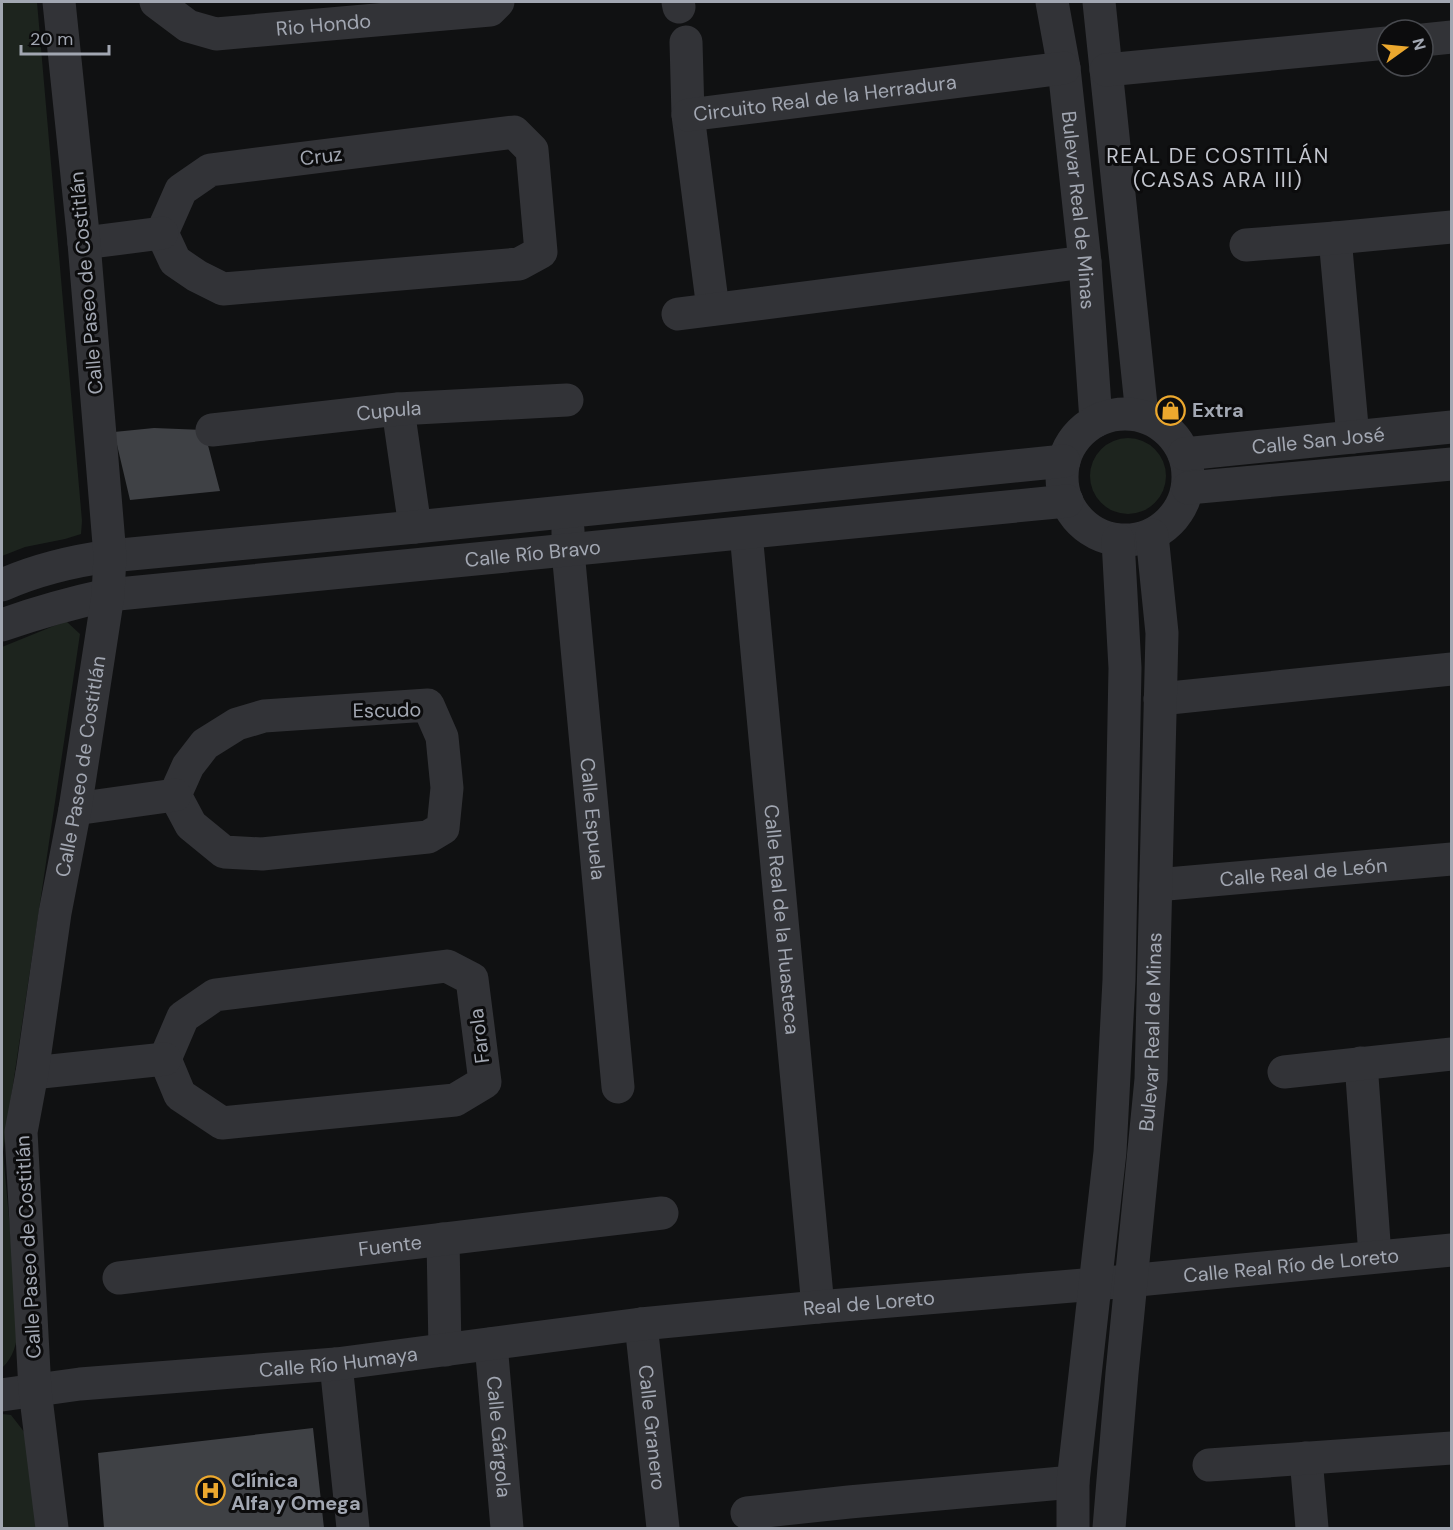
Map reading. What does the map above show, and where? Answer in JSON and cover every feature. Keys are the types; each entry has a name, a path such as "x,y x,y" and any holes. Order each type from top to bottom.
{"street":[{"name":"Calle Paseo de Costitlán","path":"52,1528 35,1390 21,1132 32,1073 55,913 75,809 108,595 110,556 84,243 58,2"},
{"name":"Rio Hondo","path":"156,2 188,26 216,34 490,10 498,2"},
{"name":"Bulevar Real de Minas","path":"1052,2 1064,68 1085,262 1096,420"},
{"path":"1099,2 1142,415"},
{"path":"1435,39 1452,37"},
{"path":"686,42 688,115"},
{"path":"1106,70 1375,45"},
{"name":"Circuito Real de la Herradura","path":"713,309 688,115 1064,68"},
{"name":"Cruz","path":"514,132 532,150 541,252 519,264 223,289 197,276 175,261 162,233 181,190 210,170 514,132"},
{"path":"1246,245 1452,227"},
{"path":"84,243 162,233"},
{"path":"1335,238 1353,437"},
{"path":"678,314 1085,262"},
{"name":"Cupula","path":"212,430 398,409 567,400"},
{"path":"398,409 415,527"},
{"path":"1126,413 1142,415 1155,421 1178,441 1188,471 1188,488 1181,507 1169,523 1152,535 1118,540 1097,534 1079,520 1067,501 1062,482 1064,461 1070,445 1081,431 1096,420 1126,413"},
{"name":"Calle San José","path":"1184,454 1452,427"},
{"name":"Calle Río Bravo","path":"2,585 19,577 78,561 110,556 1064,461"},
{"name":"Calle San José","path":"1188,488 1452,464"},
{"name":"Calle Río Bravo","path":"2,625 74,602 108,595 1067,501"},
{"name":"Calle Espuela","path":"567,512 568,551 618,1087"},
{"name":"Calle Real de la Huasteca","path":"746,533 818,1307"},
{"name":"Bulevar Real de Minas","path":"1109,1528 1151,1079 1162,633 1152,535"},
{"name":"Bulevar Real de Minas","path":"1073,1528 1073,1482 1110,1152 1119,980 1125,668 1118,540"},
{"path":"1160,699 1452,669"},
{"name":"Escudo","path":"428,705 442,737 447,788 443,828 428,837 262,854 224,852 191,825 175,795 188,766 205,744 237,724 264,716 428,705"},
{"path":"75,809 175,795"},
{"name":"Calle Real de León","path":"1156,885 1452,859"},
{"name":"Farola","path":"447,966 472,979 485,1082 455,1100 222,1123 180,1095 165,1059 183,1017 214,995 447,966"},
{"path":"1284,1072 1452,1054"},
{"path":"32,1073 165,1059"},
{"path":"1361,1063 1375,1256"},
{"name":"Fuente","path":"118,1278 662,1213"},
{"path":"443,1239 445,1350"},
{"name":"Calle Real Río de Loreto","path":"1096,1284 1452,1250"},
{"name":"Real de Loreto","path":"641,1324 1096,1284"},
{"name":"Calle Río Humaya","path":"2,1395 80,1384 336,1365 641,1324"},
{"name":"Calle Granero","path":"641,1324 663,1528"},
{"name":"Calle Gárgola","path":"491,1344 507,1528"},
{"path":"336,1365 353,1528"},
{"path":"1209,1465 1452,1448"},
{"path":"1306,1458 1312,1528"},
{"path":"747,1513 850,1515 1073,1482"}],"shaded area":[{"path":"2,2 37,2 82,521 81,534 25,547 2,556"},
{"path":"1121,438 1135,438 1149,444 1160,455 1166,469 1163,491 1155,503 1135,514 1121,514 1107,508 1096,497 1090,483 1090,469 1096,455 1107,444"},
{"path":"66,621 80,634 3,1152 19,1328 12,1355 2,1368 2,647"},
{"path":"2,1414 11,1415 25,1433 36,1528 2,1528"}],"building":[{"path":"154,428 204,430 220,491 130,500 114,432"},
{"name":"Clínica Alfa y Omega","path":"313,1428 324,1528 104,1528 98,1453"}],"place":[{"name":"Extra","path":"1171,410"},
{"name":"Clínica Alfa y Omega","path":"210,1491"}],"district":[{"name":"REAL DE COSTITLÁN (CASAS ARA III)","path":"1218,168"}]}
